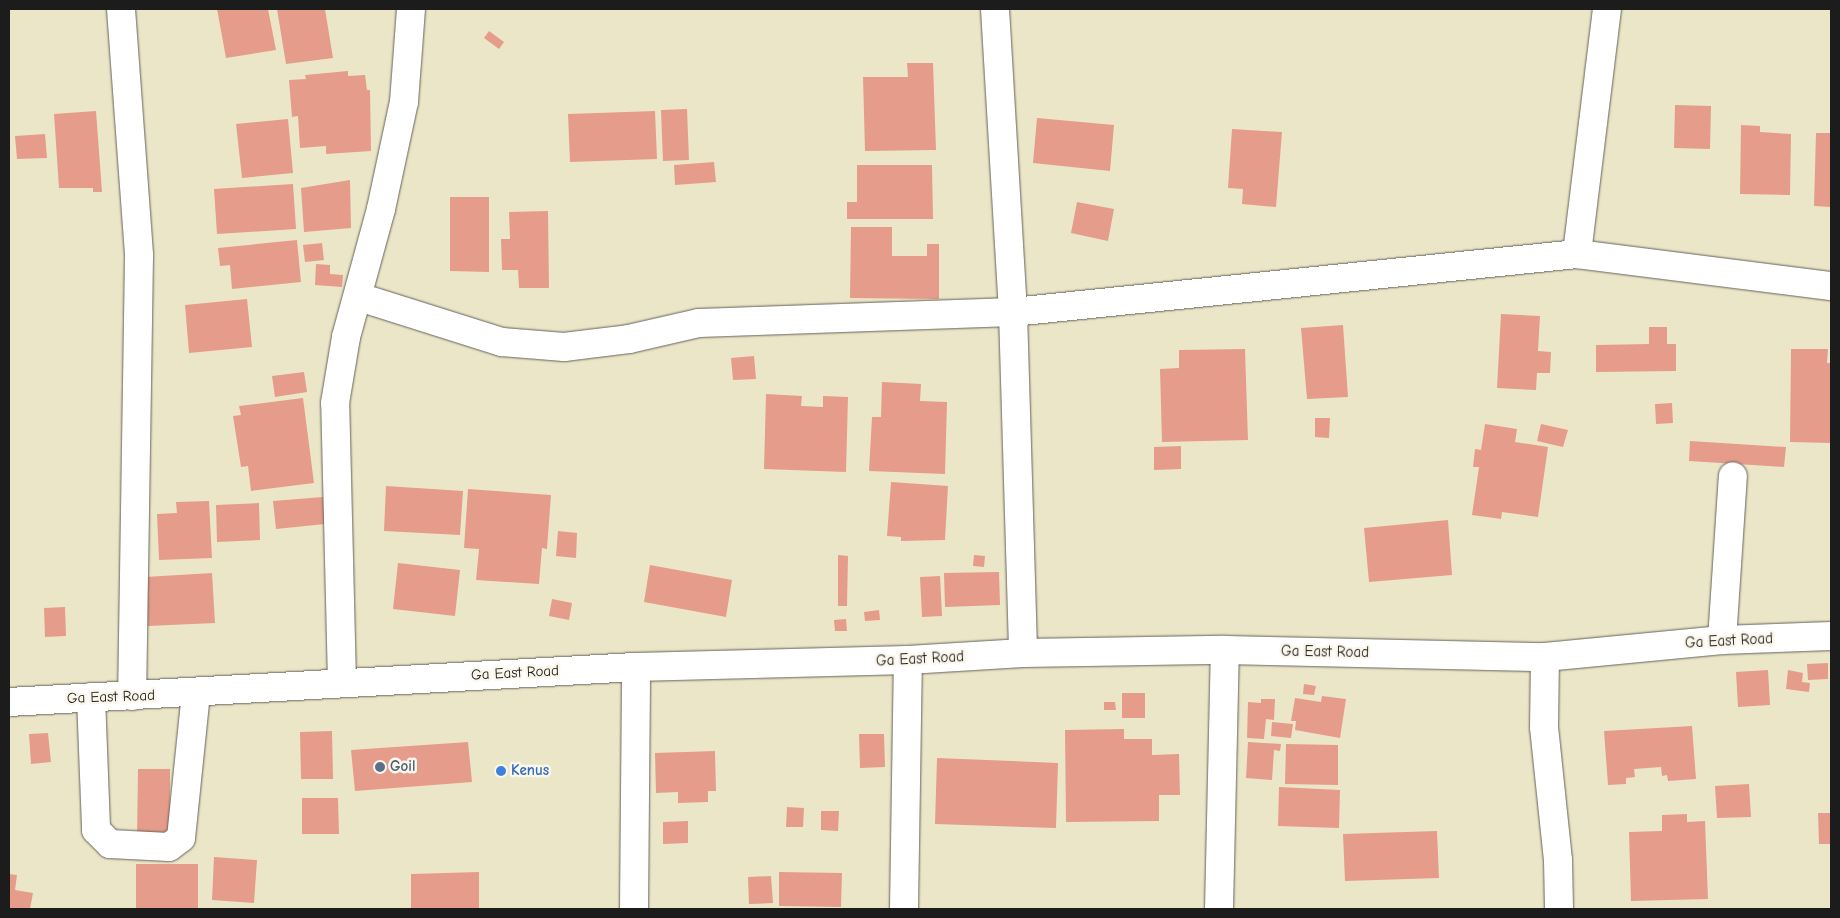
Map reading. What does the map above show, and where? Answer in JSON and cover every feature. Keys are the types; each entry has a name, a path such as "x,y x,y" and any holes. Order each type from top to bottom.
{"street":[{"path":"121,9 139,256 132,696"},
{"path":"342,682 335,403 346,337 359,297 404,102 411,9"},
{"path":"995,9 1013,312 1023,653"},
{"path":"1577,254 1607,9"},
{"path":"359,297 502,342 564,347 629,339 699,323 1013,312 1577,254 1831,286"},
{"path":"1722,640 1733,476"},
{"name":"Ga East Road","path":"9,702 196,694 342,682 636,667 908,660 1023,653 1225,650 1545,657 1722,640 1831,636"},
{"path":"1219,909 1225,650"},
{"path":"1545,657 1544,727 1558,860 1559,909"},
{"path":"904,909 908,660"},
{"path":"634,909 636,667"},
{"path":"91,697 96,830 110,844 169,848 180,838 196,694"}],"building":[{"path":"217,9 268,9 276,50 226,58"},
{"path":"277,9 325,9 333,58 286,64"},
{"path":"489,31 504,42 499,49 484,38"},
{"path":"907,63 933,63 936,150 865,151 863,77 908,77"},
{"path":"348,71 348,76 365,75 367,90 370,90 371,151 326,154 326,146 300,148 298,116 292,117 289,80 306,79 305,75"},
{"path":"1675,105 1711,106 1710,149 1674,148"},
{"path":"687,109 689,160 663,161 661,110"},
{"path":"96,111 102,192 93,192 93,188 59,188 54,114"},
{"path":"655,111 657,159 570,162 568,114"},
{"path":"1037,118 1114,125 1110,171 1033,163"},
{"path":"288,119 293,173 242,178 236,124"},
{"path":"1741,125 1760,126 1760,132 1791,134 1790,195 1740,194"},
{"path":"1232,129 1282,132 1276,207 1242,204 1243,189 1228,188"},
{"path":"1816,133 1831,133 1831,207 1814,206"},
{"path":"45,134 47,158 17,159 15,136"},
{"path":"714,162 716,182 675,185 674,165"},
{"path":"857,165 932,165 933,219 847,219 847,202 857,202"},
{"path":"350,180 351,228 304,232 301,188"},
{"path":"293,184 296,229 217,234 214,189"},
{"path":"450,197 489,197 489,272 450,271"},
{"path":"1077,202 1114,209 1108,241 1071,233"},
{"path":"548,211 549,288 519,288 518,270 502,270 501,239 510,239 509,212"},
{"path":"851,227 892,227 892,256 927,256 927,244 939,244 939,299 850,298"},
{"path":"297,240 301,282 232,289 230,265 220,266 218,248"},
{"path":"322,243 324,260 305,262 303,245"},
{"path":"316,264 330,265 330,274 343,275 342,287 315,285"},
{"path":"247,299 252,347 189,353 185,305"},
{"path":"1501,314 1540,316 1538,351 1551,352 1550,373 1537,373 1536,390 1497,388"},
{"path":"1343,325 1348,397 1307,399 1301,328"},
{"path":"1649,327 1667,327 1667,344 1676,344 1676,371 1596,372 1596,345 1649,344"},
{"path":"1245,349 1248,440 1162,442 1160,369 1179,368 1179,350"},
{"path":"1791,349 1828,349 1827,363 1831,363 1831,443 1790,442"},
{"path":"754,356 756,379 733,380 731,358"},
{"path":"304,372 307,392 275,397 272,376"},
{"path":"882,382 921,384 920,401 947,402 945,474 869,471 872,417 881,417"},
{"path":"766,394 802,396 801,406 823,407 823,396 848,397 846,472 764,469"},
{"path":"303,398 314,483 251,491 248,466 241,467 233,416 241,415 239,406"},
{"path":"1672,403 1673,423 1656,424 1655,404"},
{"path":"1315,418 1330,418 1329,438 1315,437"},
{"path":"1485,424 1517,429 1515,442 1548,447 1538,517 1502,512 1501,519 1472,515 1479,467 1473,467 1475,449 1481,450"},
{"path":"1541,424 1568,430 1563,447 1537,441"},
{"path":"1690,441 1786,447 1784,467 1689,461"},
{"path":"1181,446 1181,469 1154,470 1154,447"},
{"path":"891,482 948,486 945,540 901,541 901,537 887,536"},
{"path":"386,486 463,491 460,535 384,531"},
{"path":"468,489 551,495 547,549 542,548 539,584 476,580 479,549 464,548"},
{"path":"323,497 325,524 276,529 273,501"},
{"path":"209,501 212,558 159,560 157,514 177,513 176,502"},
{"path":"259,503 260,540 217,542 216,505"},
{"path":"1448,520 1452,575 1369,582 1364,528"},
{"path":"558,531 577,533 576,558 556,556"},
{"path":"838,555 848,556 847,606 838,606"},
{"path":"974,555 985,556 984,567 973,566"},
{"path":"398,563 460,570 455,616 393,609"},
{"path":"650,565 732,580 726,617 644,602"},
{"path":"999,572 1000,605 945,607 944,573"},
{"path":"212,573 215,623 148,626 145,577"},
{"path":"940,576 942,616 922,617 920,577"},
{"path":"552,599 572,603 569,620 549,616"},
{"path":"65,607 66,636 45,637 44,608"},
{"path":"879,610 880,620 865,621 864,612"},
{"path":"846,619 847,631 835,631 834,620"},
{"path":"1828,663 1828,679 1808,680 1807,664"},
{"path":"1768,670 1770,705 1738,707 1736,672"},
{"path":"1788,670 1803,673 1802,682 1810,683 1809,692 1786,689"},
{"path":"1304,684 1316,686 1314,695 1303,694"},
{"path":"1122,693 1145,693 1145,718 1122,718"},
{"path":"1322,696 1346,699 1340,738 1295,730 1296,721 1291,721 1295,698 1321,702"},
{"path":"1261,699 1275,699 1274,720 1266,719 1264,739 1247,738 1248,702 1261,703"},
{"path":"1104,702 1115,702 1116,710 1104,710"},
{"path":"1272,722 1293,724 1291,738 1271,736"},
{"path":"1692,726 1696,779 1668,781 1667,775 1662,776 1661,767 1634,769 1635,777 1626,778 1626,784 1608,785 1604,731"},
{"path":"1124,729 1124,739 1152,739 1152,755 1179,754 1180,795 1159,795 1159,821 1066,822 1065,730"},
{"path":"332,731 333,779 301,779 300,732"},
{"path":"48,733 51,762 31,764 29,734"},
{"path":"859,734 884,734 885,767 860,768"},
{"path":"468,742 472,782 355,791 351,750"},
{"path":"1248,742 1281,744 1280,751 1274,750 1272,780 1246,778"},
{"path":"1286,744 1338,745 1338,785 1285,784"},
{"path":"715,751 716,791 708,791 708,802 678,803 678,792 656,793 655,753"},
{"path":"937,758 1058,763 1056,828 935,824"},
{"path":"138,769 170,769 170,840 137,840"},
{"path":"1749,784 1751,817 1717,818 1715,786"},
{"path":"1279,787 1340,790 1339,828 1278,826"},
{"path":"302,798 338,798 339,834 302,834"},
{"path":"787,807 804,808 803,827 786,827"},
{"path":"821,811 839,811 838,831 821,830"},
{"path":"1818,813 1831,813 1831,844 1819,844"},
{"path":"1687,814 1687,822 1705,821 1708,899 1631,901 1629,832 1662,831 1662,815"},
{"path":"688,821 688,843 663,844 663,822"},
{"path":"1437,831 1439,878 1345,881 1343,834"},
{"path":"214,857 257,860 254,903 212,900"},
{"path":"136,864 198,864 198,909 136,909"},
{"path":"479,872 479,909 411,909 411,874"},
{"path":"779,872 842,873 841,907 779,906"},
{"path":"9,874 17,875 15,890 33,893 30,909 9,909"},
{"path":"771,876 773,903 749,904 748,877"}],"place":[{"name":"Goil","path":"380,767"},
{"name":"Kenus","path":"501,771"}]}
